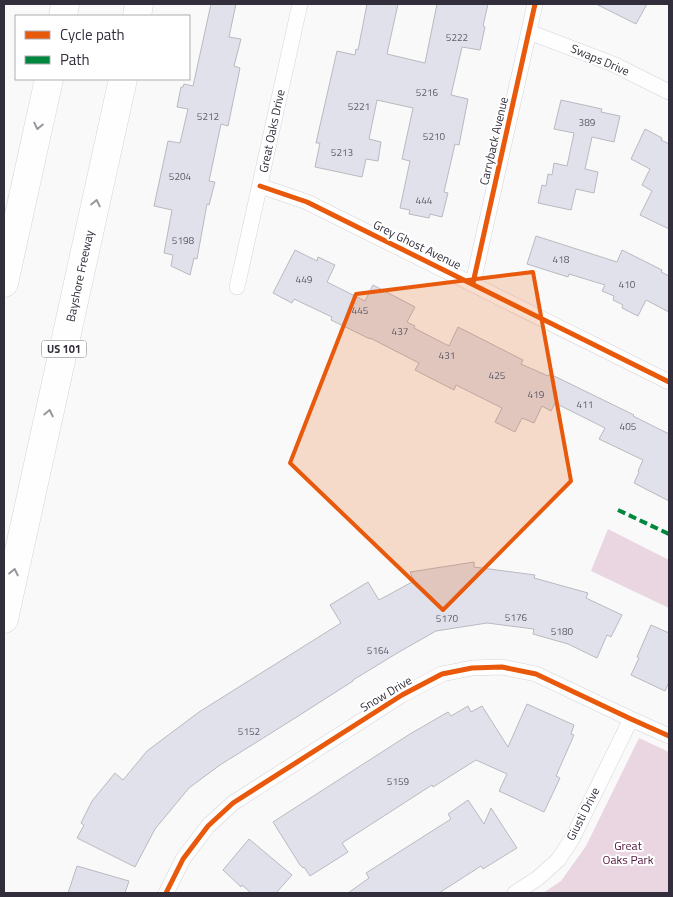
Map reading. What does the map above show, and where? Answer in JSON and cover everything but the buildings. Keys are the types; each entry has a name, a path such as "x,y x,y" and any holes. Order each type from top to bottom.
{"highway":[{"path":"4,283 49,80"},
{"name":"Bayshore Freeway","path":"4,619 123,80"}],"street":[{"name":"Great Oaks Drive","path":"237,287 300,4"},
{"name":"Carryback Avenue","path":"473,284 535,4"},
{"name":"Swaps Drive","path":"529,32 613,64 669,92"},
{"name":"Grey Ghost Avenue","path":"260,186 308,202 669,382"},
{"name":"Snow Drive","path":"166,893 183,860 208,826 232,803 402,695 442,674 472,668 502,667 536,674 669,736"},
{"name":"Giusti Drive","path":"515,893 538,878 558,860 572,839 630,719"}],"highlighted area":[{"path":"533,272 571,481 443,610 290,463 356,294"}],"green space":[{"path":"608,529 669,560 669,608 591,571"},
{"name":"Great Oaks Park","path":"639,738 669,752 669,893 543,893 561,881 586,846"}],"marked path":[{"path":"618,510 669,534"}],"cycle path":[{"path":"473,283 535,4"},
{"path":"260,186 307,202 669,382"},
{"path":"166,893 183,859 208,826 233,803 402,695 442,674 472,668 502,667 536,674 669,736"}]}
